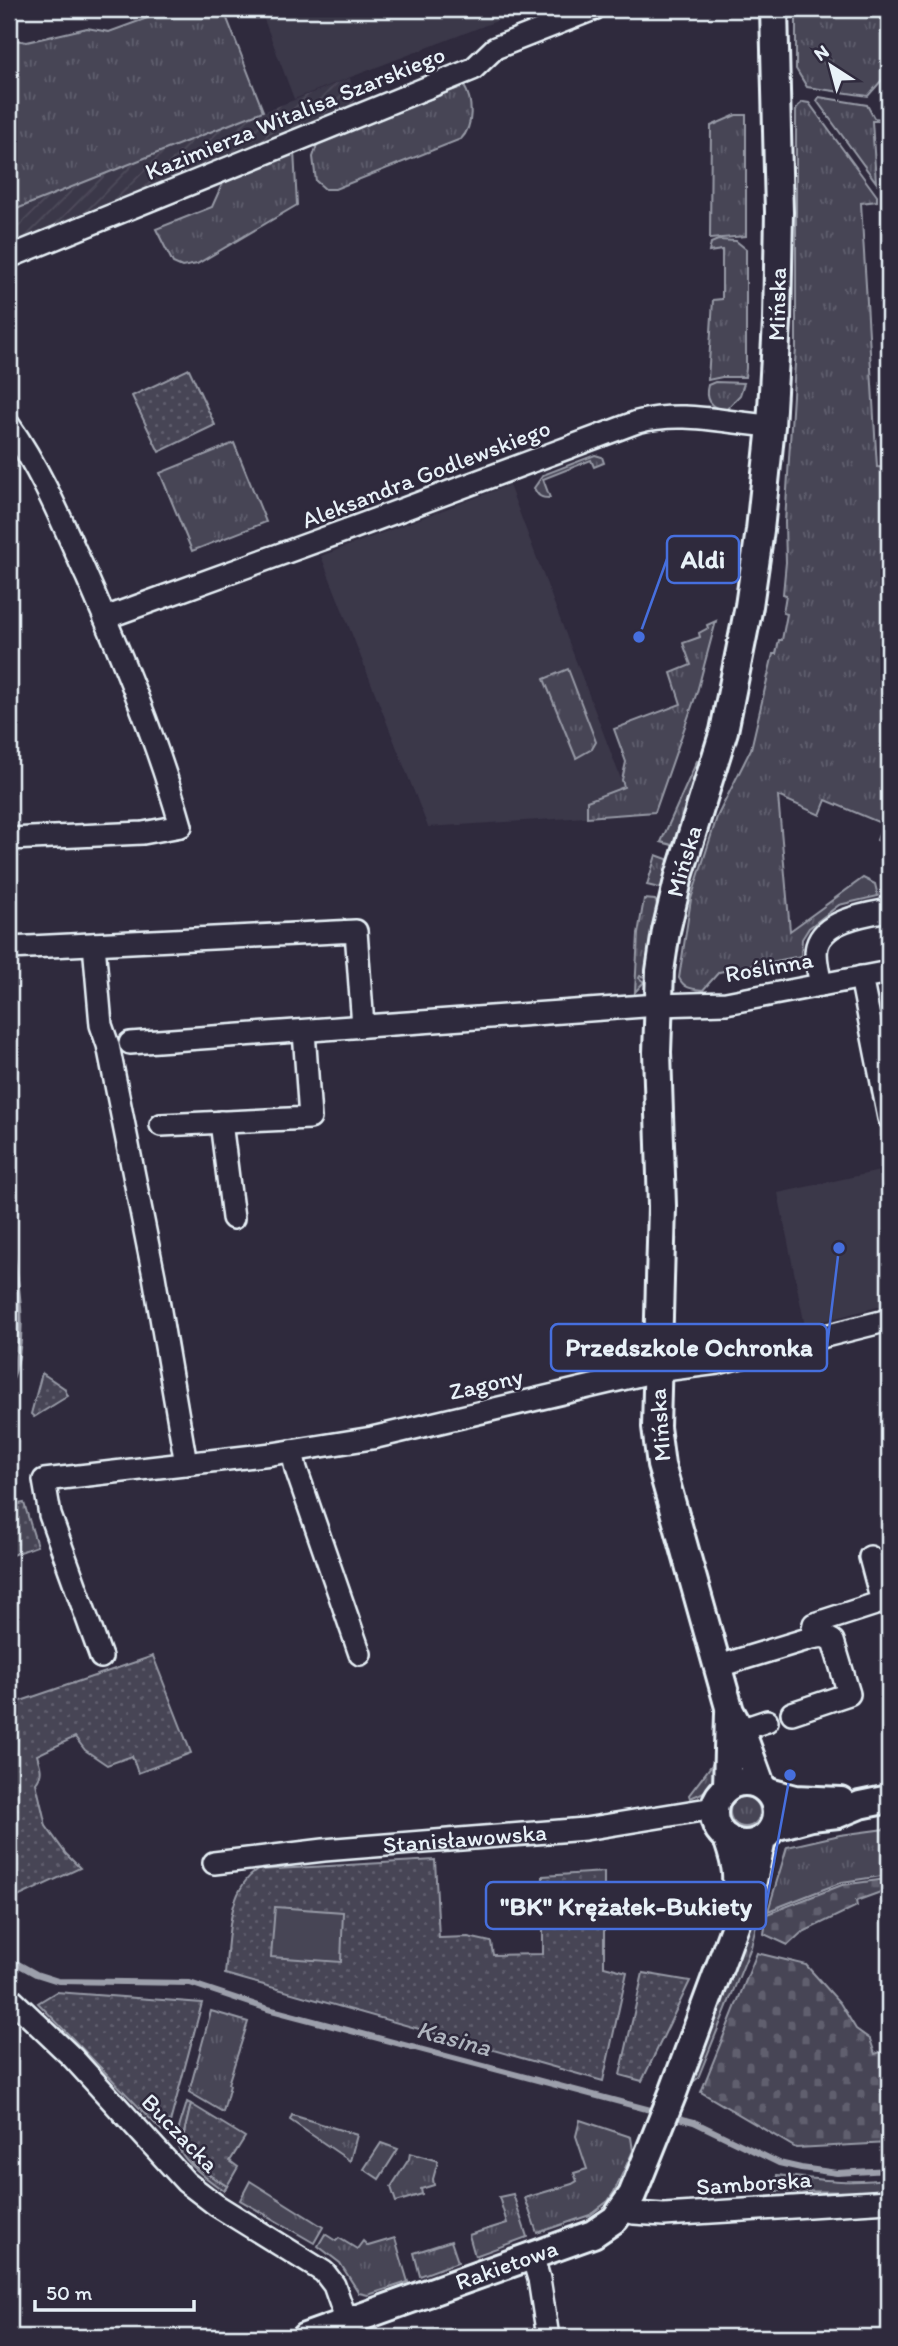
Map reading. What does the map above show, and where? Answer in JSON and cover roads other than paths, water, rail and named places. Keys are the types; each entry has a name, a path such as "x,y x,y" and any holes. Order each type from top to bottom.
{"street":[{"name":"Kazimierza Witalisa Szarskiego","path":"9,257 472,69 495,48 594,9"},
{"name":"Mińska","path":"765,1789 735,1721 661,1465 656,1427 662,1206 657,1052 658,1005 666,931 678,876 724,731 761,530 777,321 779,212 774,9"},
{"name":"Aleksandra Godlewskiego","path":"105,618 326,539 637,422 656,417 691,416 771,426"},
{"path":"9,425 52,497 105,618 169,786 181,826 143,834 9,839"},
{"path":"821,985 816,949 819,941 847,919 889,910"},
{"path":"9,948 356,931 362,1018"},
{"path":"94,944 101,1025 108,1045 152,1267 186,1464"},
{"name":"Roślinna","path":"130,1043 304,1031 362,1018 726,1003 889,972"},
{"path":"861,977 889,1118"},
{"path":"161,1125 310,1118 304,1031"},
{"path":"221,1122 233,1218"},
{"name":"Zagony","path":"101,1657 50,1515 44,1480 292,1451 372,1438 656,1371 718,1363 889,1320"},
{"path":"292,1451 359,1654"},
{"path":"811,1638 814,1624 883,1602 870,1557"},
{"path":"719,1666 811,1638 824,1636 833,1641 849,1694 792,1713"},
{"name":"Mińska","path":"721,1798 735,1721"},
{"path":"735,1721 767,1721"},
{"path":"740,1912 736,1899 733,1853 727,1838 716,1825 721,1798 744,1781 795,1799 835,1800 860,1805"},
{"path":"740,1912 749,1899 776,1809 765,1789"},
{"name":"Stanisławowska","path":"214,1863 290,1853 585,1829 721,1798"},
{"path":"727,1838 744,1844 811,1817 838,1814 860,1805 889,1800"},
{"name":"Rakietowa","path":"305,2337 593,2234 615,2220 632,2195 740,1912"},
{"name":"Buczacka","path":"9,1997 73,2058 186,2182 216,2206 324,2272 334,2285 347,2322"},
{"name":"Samborska","path":"623,2210 664,2215 889,2201"},
{"path":"532,2255 539,2279 548,2337"}],"waterway":[{"name":"Kasina","path":"9,1232 20,1328 15,1365 9,1384"},
{"name":"Kasina","path":"9,1953 16,1963 36,1974 58,1981 190,1983 268,2009 658,2112"},
{"name":"Kasina","path":"671,2116 694,2122 779,2163 837,2173 889,2170"}],"place":[{"name":"Aldi","path":"639,637"},
{"name":"Przedszkole Ochronka","path":"839,1248"},
{"name":"\"BK\" Krężałek-Bukiety","path":"790,1775"}]}
